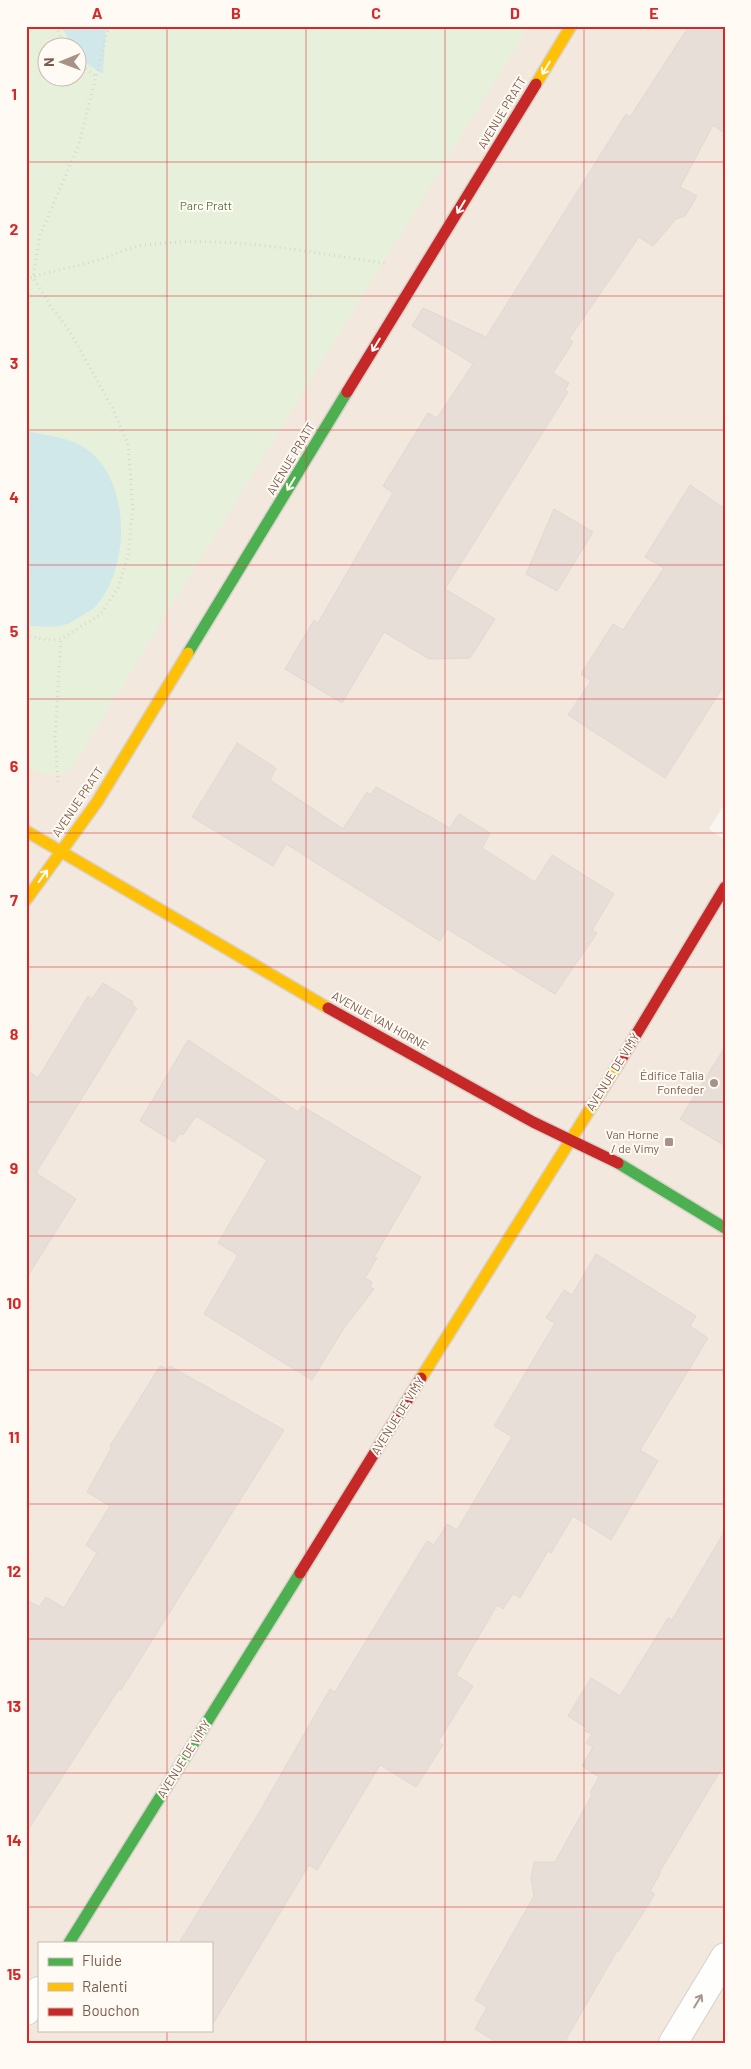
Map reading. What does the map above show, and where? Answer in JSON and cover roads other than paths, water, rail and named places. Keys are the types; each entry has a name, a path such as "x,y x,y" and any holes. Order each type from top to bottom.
{"street":[{"name":"AVENUE PRATT","path":"26,900 97,802 571,26"},
{"name":"AVENUE VAN HORNE","path":"26,831 319,1003 533,1122 609,1158 725,1228"},
{"name":"AVENUE DE VIMY","path":"70,1942 570,1139 605,1087 725,887"},
{"path":"673,2043 725,1957"},
{"path":"26,2011 38,1993"}],"water":[{"path":"62,26 106,26 103,74 88,64 88,38 68,38"},
{"path":"26,431 64,439 85,448 100,462 111,480 118,501 121,524 120,547 116,569 107,589 93,609 71,623 59,626 26,625"}],"place":[{"name":"Édifice Talia Fonfeder","path":"714,1083"},
{"name":"Van Horne / de Vimy","path":"669,1142"}],"park label":[{"name":"Parc Pratt","path":"206,206"}]}
